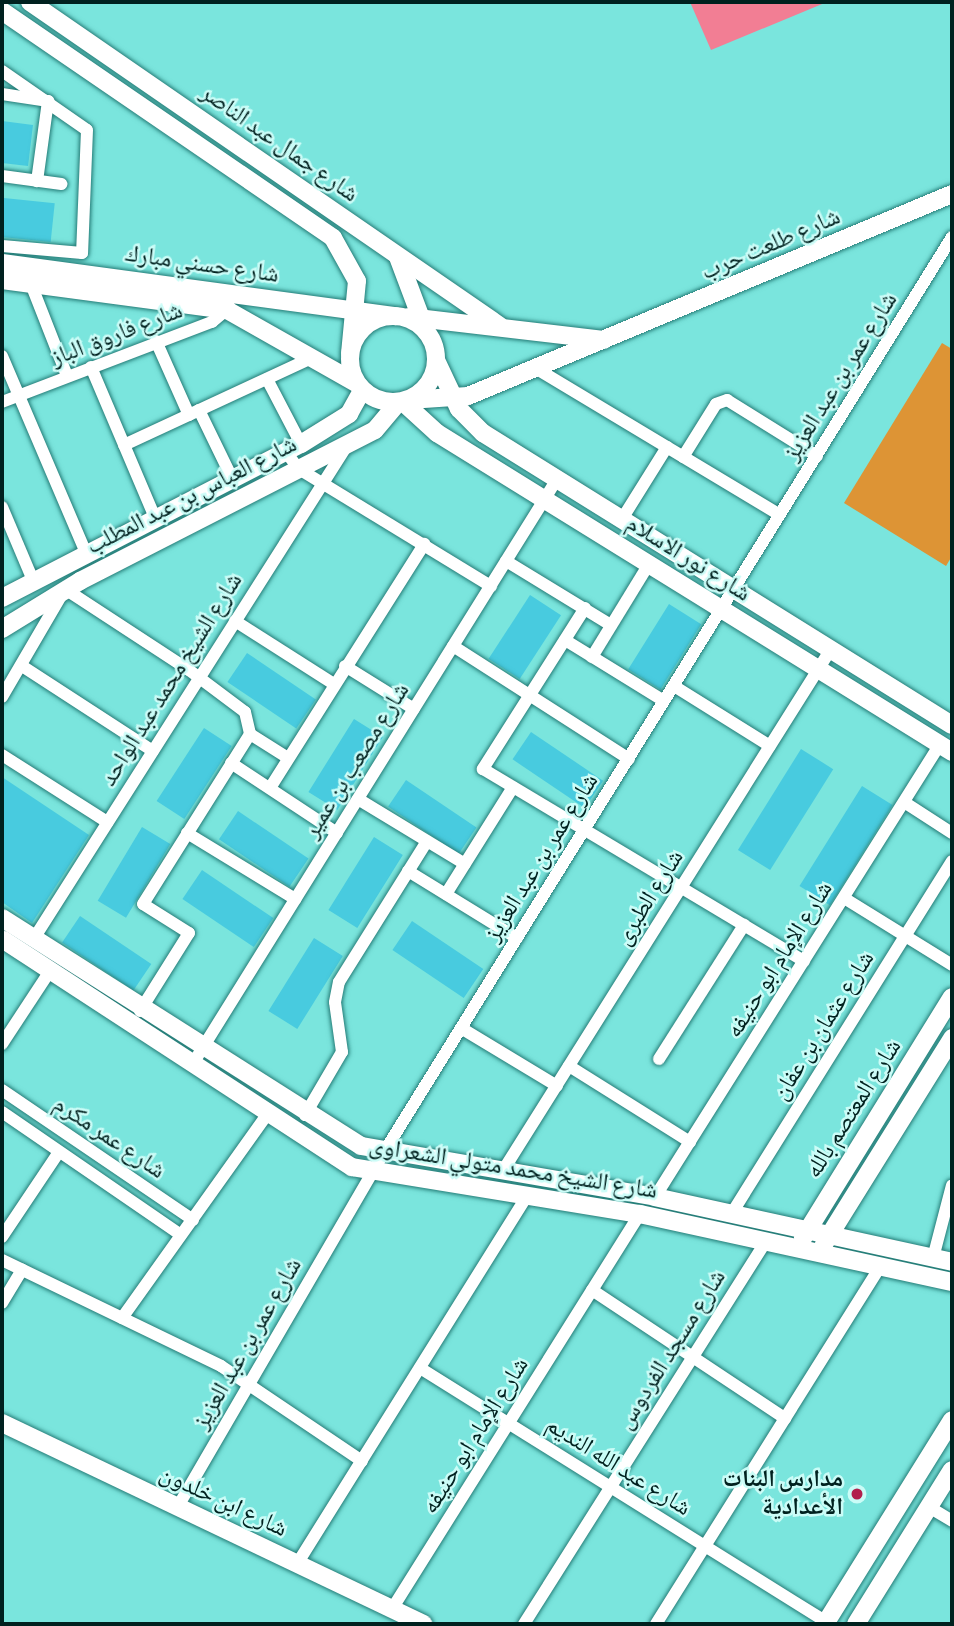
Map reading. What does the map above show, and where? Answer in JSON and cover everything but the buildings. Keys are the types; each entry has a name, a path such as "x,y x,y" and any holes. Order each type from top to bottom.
{"street":[{"name":"شارع جمال عبد الناصر","path":"30,2 500,326"},
{"name":"شارع جمال عبد الناصر","path":"2,11 333,238 355,271 355,310 349,354"},
{"path":"2,71 88,130 83,251 2,246"},
{"path":"2,94 48,101"},
{"path":"162,120 175,100"},
{"path":"37,181 48,101"},
{"path":"2,176 61,184"},
{"name":"شارع طلعت حرب","path":"403,402 454,400 537,369 952,194"},
{"path":"935,202 952,214"},
{"name":"شارع عمر بن عبد العزيز","path":"177,1508 384,1152 952,237"},
{"path":"398,257 412,321 436,360 425,388 403,402 359,387 349,354 365,326 412,321 500,326 608,340"},
{"name":"شارع حسني مبارك","path":"2,263 355,310 412,321"},
{"name":"شارع حسني مبارك","path":"2,280 228,310 314,357 359,387"},
{"path":"31,284 67,376"},
{"name":"شارع فاروق الباز","path":"2,402 156,341 212,322 228,310 239,295"},
{"path":"156,341 233,480"},
{"path":"2,356 85,551"},
{"path":"124,445 314,357"},
{"name":"شارع نور الاسلام","path":"436,360 454,400 483,433 952,725"},
{"path":"91,367 155,518"},
{"path":"537,369 780,515"},
{"path":"267,379 294,448 299,469 491,586"},
{"name":"شارع العباس بن عبد المطلب","path":"2,598 32,578 294,448 349,414 359,387"},
{"path":"683,457 716,404 727,400 817,456"},
{"name":"شارع نور الاسلام","path":"403,402 430,428 946,748"},
{"name":"شارع العباس بن عبد المطلب","path":"2,629 65,589 349,444 385,423 403,402"},
{"name":"شارع الشيخ محمد عبد الواحد","path":"33,940 349,444"},
{"path":"622,519 667,447"},
{"name":"شارع مصعب بن عمير","path":"196,1058 557,479"},
{"path":"2,508 32,578"},
{"path":"270,788 424,544"},
{"path":"506,561 611,625"},
{"path":"592,657 649,564"},
{"path":"2,697 65,589 245,712 250,734 288,758"},
{"path":"584,608 483,769 804,961"},
{"path":"235,621 334,684"},
{"path":"565,640 664,701"},
{"path":"453,646 629,759"},
{"name":"شارع الطبرى","path":"504,1169 831,649"},
{"path":"22,666 153,751"},
{"path":"345,666 414,709"},
{"path":"674,686 770,746"},
{"path":"140,1011 189,933 143,904 250,734"},
{"name":"شارع الإمام ابو حنيفه","path":"656,1197 904,802 946,748"},
{"path":"2,755 107,822"},
{"path":"231,763 337,833"},
{"path":"446,894 513,787"},
{"path":"358,799 465,864"},
{"path":"904,802 952,832"},
{"path":"187,833 295,899"},
{"path":"305,1115 342,1052 335,1002 339,982 426,841"},
{"name":"شارع عثمان بن عفان","path":"732,1213 952,861"},
{"path":"408,871 517,938"},
{"path":"844,898 952,965"},
{"name":"شارع الشيخ محمد متولي الشعراوى","path":"2,918 140,1011 267,1115 332,1159 372,1173 640,1214 952,1282"},
{"path":"659,1059 744,925"},
{"name":"شارع الشيخ محمد متولي الشعراوى","path":"2,939 50,971 196,1058 305,1115 384,1152 504,1169 656,1197 952,1262"},
{"path":"2,1044 50,971"},
{"name":"شارع المعتصم بالله","path":"796,1247 952,997"},
{"path":"461,1028 556,1086"},
{"name":"شارع المعتصم بالله","path":"819,1252 952,1038"},
{"path":"569,1066 690,1142"},
{"name":"شارع عمر مكرم","path":"2,1090 193,1220"},
{"name":"شارع عمر مكرم","path":"2,1112 181,1235"},
{"path":"122,1318 267,1115"},
{"path":"2,1237 59,1152"},
{"path":"933,1258 952,1185"},
{"path":"297,1564 528,1195"},
{"name":"شارع الإمام ابو حنيفه","path":"392,1609 640,1214"},
{"name":"شارع مسجد الفردوس","path":"524,1624 767,1241"},
{"path":"2,1260 249,1384 362,1461"},
{"path":"656,1624 881,1266"},
{"path":"2,1303 22,1270"},
{"path":"592,1290 785,1418"},
{"name":"شارع عبد الله النديم","path":"420,1368 826,1624"},
{"path":"826,1624 952,1420"},
{"name":"شارع ابن خلدون","path":"2,1423 423,1624"},
{"path":"856,1624 952,1470"},
{"path":"929,1507 952,1521"}],"shaded area":[{"path":"690,2 827,2 711,50"},
{"path":"942,343 952,349 952,556 946,566 844,503"}],"place":[{"name":"مدارس البنات الأعدادية","path":"857,1494"}]}
